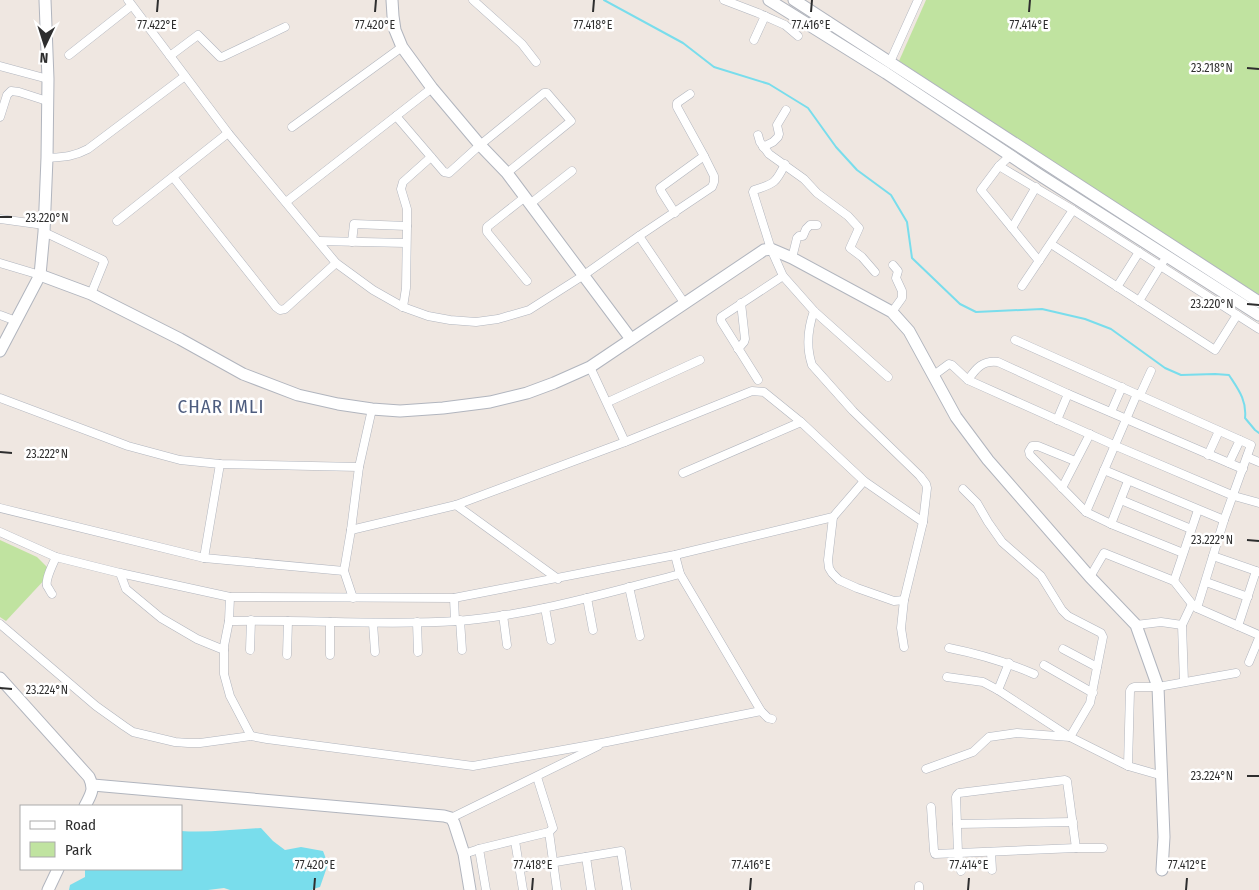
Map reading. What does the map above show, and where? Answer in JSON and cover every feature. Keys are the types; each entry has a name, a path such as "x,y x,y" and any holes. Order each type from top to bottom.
{"street":[{"path":"0,350 40,275 44,228 48,101 45,0"},
{"path":"392,0 395,30 402,47 432,88 528,201 631,339"},
{"path":"473,0 522,44 536,62"},
{"path":"724,0 785,25 798,36"},
{"path":"769,0 886,73 1167,256"},
{"path":"794,0 890,62 1167,256 1237,315 1259,329"},
{"path":"890,62 918,0"},
{"path":"69,55 130,3 228,133 336,263 373,290 404,307 428,316 476,322 498,319 529,310 584,275 712,187 714,176 677,107 677,102 690,94"},
{"path":"754,40 766,16"},
{"path":"170,56 198,35 222,57 285,27"},
{"path":"292,127 402,47"},
{"path":"0,66 48,79"},
{"path":"46,158 69,157 88,149 185,76"},
{"path":"286,202 432,88"},
{"path":"0,117 4,94 11,91 48,101"},
{"path":"396,116 444,172 449,173 544,92 547,93 571,121 506,173"},
{"path":"763,147 778,137 778,123 786,110"},
{"path":"117,221 228,133"},
{"path":"758,135 763,147 769,154 804,179 817,194 848,216 859,228 850,248 875,272"},
{"path":"1011,155 999,166 981,190 1039,261"},
{"path":"675,213 660,188 704,156"},
{"path":"404,307 407,208 401,186 431,157"},
{"path":"785,164 776,181 752,192 771,249 783,276 814,311 888,377"},
{"path":"999,166 1139,252 1182,259 1259,302"},
{"path":"527,281 486,229 572,171"},
{"path":"173,177 276,308 280,310 285,309 336,263"},
{"path":"1012,228 1036,187"},
{"path":"1022,286 1073,210"},
{"path":"0,219 44,228 103,260 104,262 91,294"},
{"path":"352,242 354,224 407,226"},
{"path":"792,258 797,238 803,236 810,225 817,225"},
{"path":"639,236 685,304"},
{"path":"319,241 406,243"},
{"path":"1051,244 1214,350 1237,315"},
{"path":"0,263 40,275 91,294 180,339 243,374 298,395 338,404 372,409 400,410 443,408 490,402 527,393 554,383 590,366 764,250 771,249 792,258 892,312 909,330 956,417 988,460 1090,577 1136,625 1158,687 1164,837 1162,870"},
{"path":"1117,287 1139,252"},
{"path":"1139,301 1167,256"},
{"path":"1182,259 1259,315"},
{"path":"892,312 901,300 902,295 896,278 898,272 893,265"},
{"path":"758,380 721,321 721,317 783,276"},
{"path":"738,349 745,339 741,304"},
{"path":"814,311 810,321 808,342 812,365 853,411 926,484 928,493 923,522 904,600 901,628 904,647"},
{"path":"0,316 16,320"},
{"path":"1015,340 1251,445 1224,520 1206,582 1182,625 1184,682"},
{"path":"608,402 700,360"},
{"path":"968,380 976,369 991,361 1243,469"},
{"path":"934,375 949,364 952,364 968,380 1234,496 1259,503"},
{"path":"590,366 625,442"},
{"path":"1086,512 1127,418 1151,371"},
{"path":"1111,412 1122,387"},
{"path":"351,530 456,506 625,442 752,391 764,392 801,422 864,481 923,522"},
{"path":"1057,420 1068,394"},
{"path":"0,398 128,446 180,460 220,464 359,466"},
{"path":"353,598 344,572 359,466 372,409"},
{"path":"683,473 801,422"},
{"path":"1208,455 1220,431"},
{"path":"1062,488 1090,434"},
{"path":"1229,463 1240,440"},
{"path":"1075,461 1038,446 1032,446 1029,451 1030,455 1086,512 1183,554"},
{"path":"1247,457 1259,462"},
{"path":"204,558 220,464"},
{"path":"1104,470 1224,520"},
{"path":"1111,524 1128,480"},
{"path":"864,481 833,517 828,560 829,568 839,580 894,601 904,600"},
{"path":"963,489 977,503 1002,542 1041,576 1062,610 1068,616 1101,633 1103,637 1090,702 1070,737"},
{"path":"1120,500 1191,529"},
{"path":"456,506 558,579"},
{"path":"0,508 204,558 344,572"},
{"path":"1174,581 1198,510"},
{"path":"0,532 56,557 230,597 454,598 675,555 833,517"},
{"path":"1090,577 1104,552 1174,581 1194,606 1259,637 1249,662"},
{"path":"675,555 680,574 761,711 768,718 772,719"},
{"path":"1213,556 1258,571 1238,626"},
{"path":"52,594 47,584 56,557"},
{"path":"120,573 126,589 161,618 197,640 224,650"},
{"path":"229,621 373,623 458,620 545,608 680,574"},
{"path":"1206,582 1248,597"},
{"path":"629,587 640,636"},
{"path":"230,597 229,621 224,650 224,674 230,696 251,736"},
{"path":"454,598 462,650"},
{"path":"587,598 593,630"},
{"path":"545,608 551,640"},
{"path":"503,615 507,645"},
{"path":"250,650 251,620"},
{"path":"287,655 288,621"},
{"path":"330,622 330,655"},
{"path":"418,622 418,652"},
{"path":"1136,625 1161,622 1182,625"},
{"path":"373,623 375,652"},
{"path":"0,624 96,706 124,726 133,732 175,742 200,743 251,736 473,766 607,742 761,711"},
{"path":"950,648 1009,663 1034,674"},
{"path":"1063,649 1097,667"},
{"path":"998,690 1009,663"},
{"path":"1044,665 1092,693"},
{"path":"1128,766 1130,691 1132,688 1158,687 1236,673"},
{"path":"947,677 983,682 1070,737 1128,766 1162,776"},
{"path":"0,678 89,777 93,785 92,793 86,805"},
{"path":"926,769 973,752 989,737 1017,733 1070,737"},
{"path":"93,785 451,818 607,742"},
{"path":"464,854 549,832 553,828 537,777"},
{"path":"961,871 958,853 956,797 959,793 1065,780 1068,783 1076,848"},
{"path":"931,807 935,854 1103,848"},
{"path":"451,818 464,854 470,890"},
{"path":"957,824 1073,822"},
{"path":"549,832 558,890"},
{"path":"515,841 523,890"},
{"path":"479,849 486,890"},
{"path":"520,868 621,851 627,890"},
{"path":"991,852 992,870"},
{"path":"586,857 591,890"},
{"path":"48,890 58,870"}],"green space":[{"path":"926,0 1259,0 1259,297 899,61"},
{"path":"0,540 37,557 48,568 47,577 6,621 0,617"}],"water":[{"path":"261,828 285,850 301,847 323,851 328,864 320,887 312,890 230,890 224,888 208,890 69,890 70,885 85,877 85,870 182,870 182,831"}],"waterway":[{"path":"604,0 683,43 714,67 769,84 808,108 836,147 857,170 891,195 907,222 912,258 960,304 976,312 1042,309 1085,319 1111,329 1165,368 1181,375 1229,375 1243,400 1245,418 1259,433"}],"district":[{"name":"CHAR IMLI","path":"221,406"}]}
